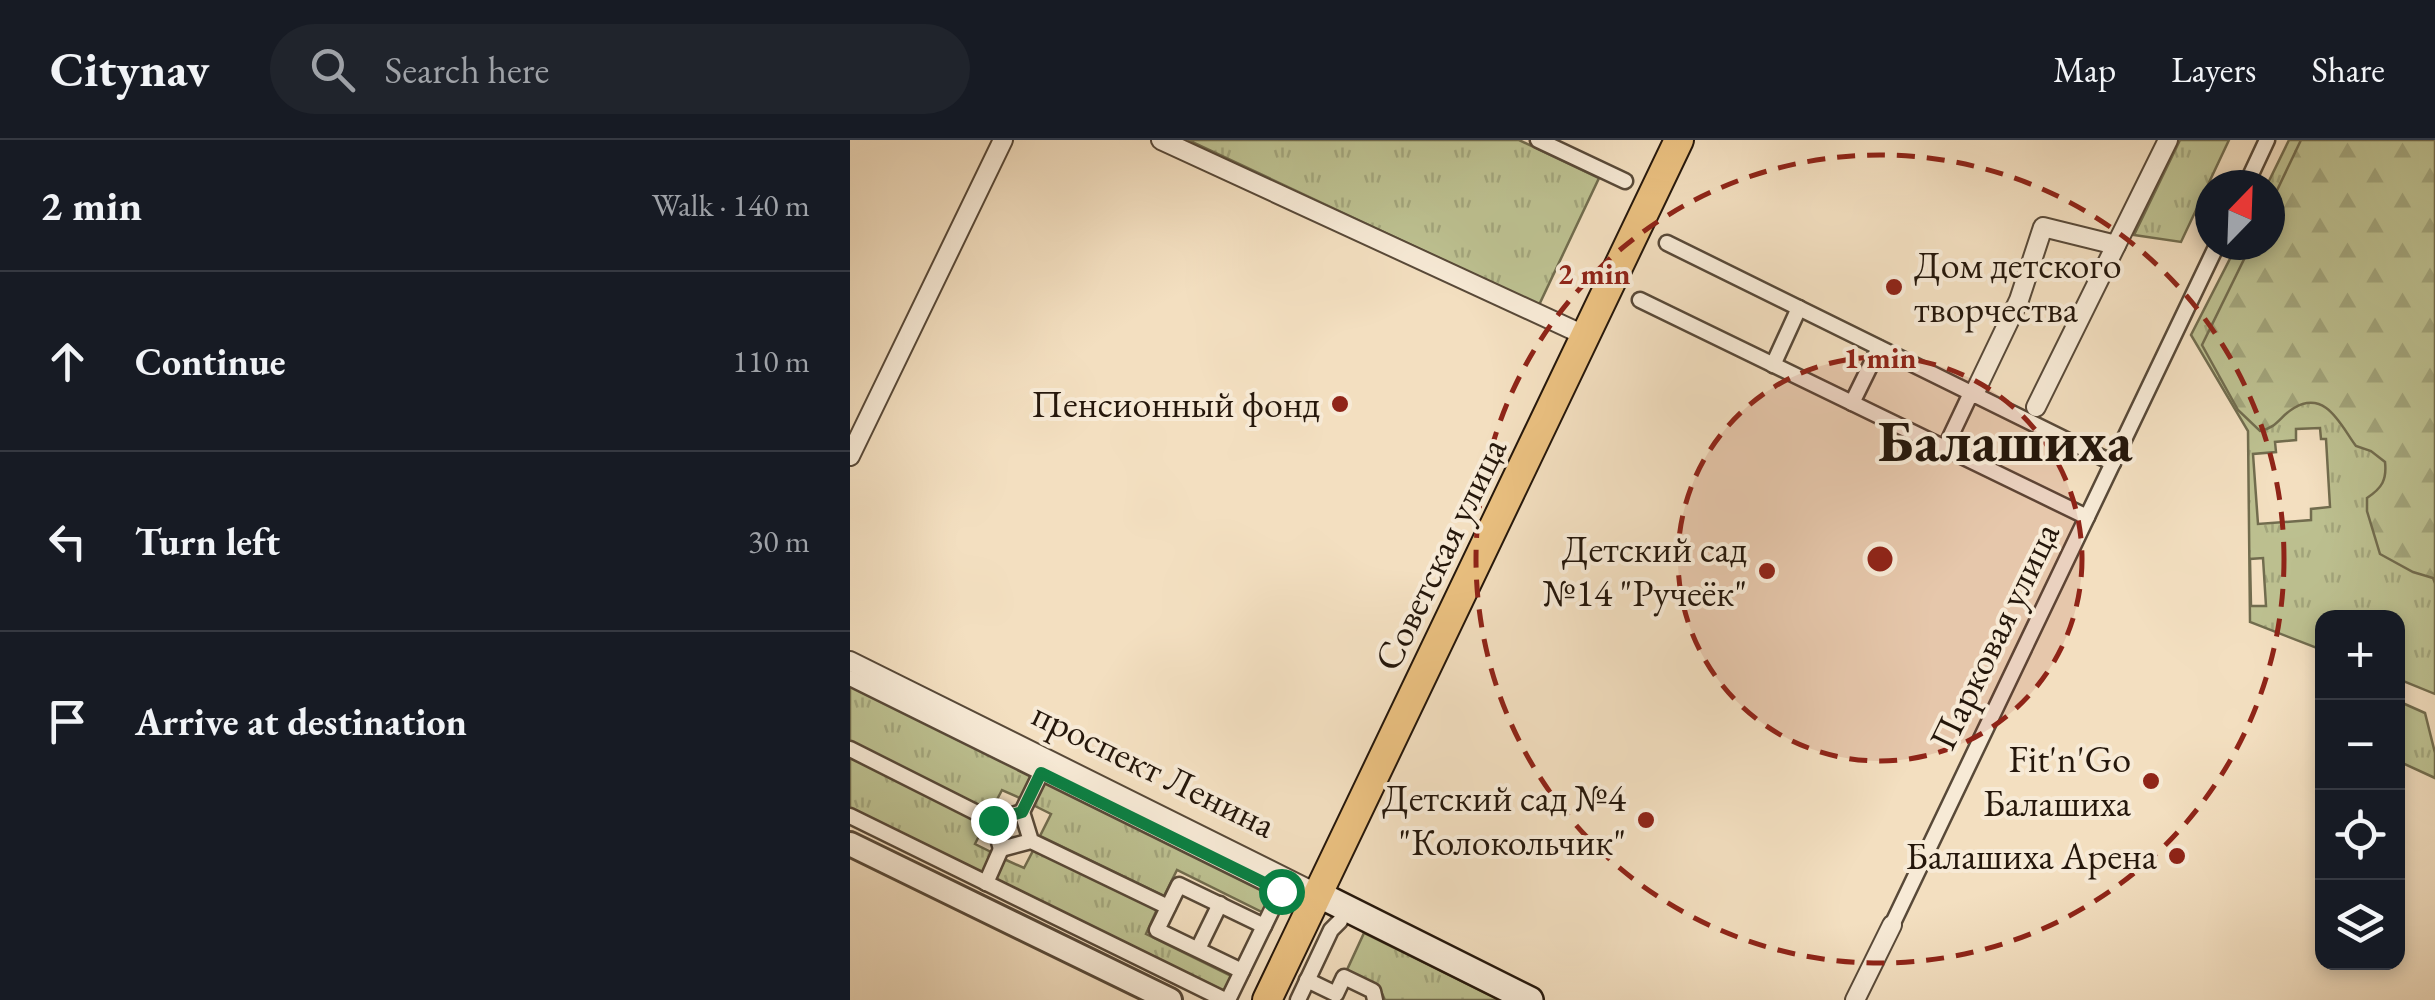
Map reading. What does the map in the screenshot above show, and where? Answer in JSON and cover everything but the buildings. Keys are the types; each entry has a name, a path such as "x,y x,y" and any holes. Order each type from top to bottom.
{"main road":[{"name":"Советская улица","path":"1266,1000 1679,140"},
{"name":"проспект Ленина","path":"1318,894 1530,1000"}],"street":[{"path":"850,456 1003,140"},
{"path":"1160,140 1586,336"},
{"path":"1538,140 1625,181"},
{"path":"2032,414 2168,140"},
{"path":"2253,170 2267,140"},
{"path":"1945,448 2019,300 2042,227 2116,245"},
{"path":"1667,244 1972,394 2032,414 2113,463"},
{"name":"Парковая улица","path":"1854,1000 2210,260"},
{"path":"1640,300 2087,517"},
{"path":"1773,365 1800,308"},
{"path":"1852,404 1879,348"},
{"name":"проспект Ленина","path":"850,661 1318,894"},
{"path":"850,678 1282,895 1228,1000 850,816"},
{"path":"850,749 993,820 1022,812"},
{"path":"1031,840 1022,812 1041,773"},
{"path":"986,882 1002,849 993,820"},
{"path":"1002,849 1031,840 1168,907"},
{"path":"850,844 1170,1000"},
{"path":"1242,971 1157,930 1179,884 1264,926"},
{"path":"1198,950 1220,904"},
{"path":"1298,1000 1331,930 1340,922"},
{"path":"1307,980 1334,997 1344,977 1373,991 1375,1000"}],"green space":[{"path":"1188,140 1519,140 1599,178 1539,305"},
{"path":"2180,140 2229,140 2215,170 2195,170 2195,212 2181,242 2134,235"},
{"path":"2289,140 2435,140 2435,694 2405,682 2405,610 2315,610 2315,647 2250,622 2248,431 2191,335 2229,260 2285,260 2285,170 2274,170","holes":["2320,428 2321,439 2326,439 2330,507 2311,509 2311,520 2258,524 2253,454 2276,452 2275,442 2296,440 2296,429","2263,558 2266,606 2251,606 2250,559"]},
{"path":"2301,140 2435,140 2435,583 2433,578 2380,554 2367,498 2382,483 2385,462 2356,446 2331,412 2315,403 2294,408 2260,431 2238,410 2202,345 2244,260 2285,260 2285,174"},
{"path":"850,685 1034,775 1022,799 1002,790 991,811 850,742"},
{"path":"2405,704 2425,713 2435,753 2435,778 2405,764"},
{"path":"850,756 986,822 975,844 995,854 983,878 850,813"},
{"path":"1043,780 1274,893 1264,913 1177,870 1164,896 1040,836 1051,814 1031,804"},
{"path":"1035,847 1158,907 1146,934 1233,977 1223,996 992,883 1004,859 1024,868"},
{"path":"1364,933 1500,1000 1385,1000 1379,987 1346,972"}],"place":[{"name":"Дом детского творчества","path":"1894,287"},
{"name":"Пенсионный фонд","path":"1340,404"},
{"name":"Детский сад №14 \"Ручеёк\"","path":"1767,571"},
{"name":"Fit'n'Go Балашиха","path":"2151,781"},
{"name":"Детский сад №4 \"Колокольчик\"","path":"1646,820"},
{"name":"Балашиха Арена","path":"2177,856"}],"district":[{"name":"Балашиха","path":"2005,441"}],"route":[{"path":"993,820 1022,812 1041,773 1281,891"}]}
